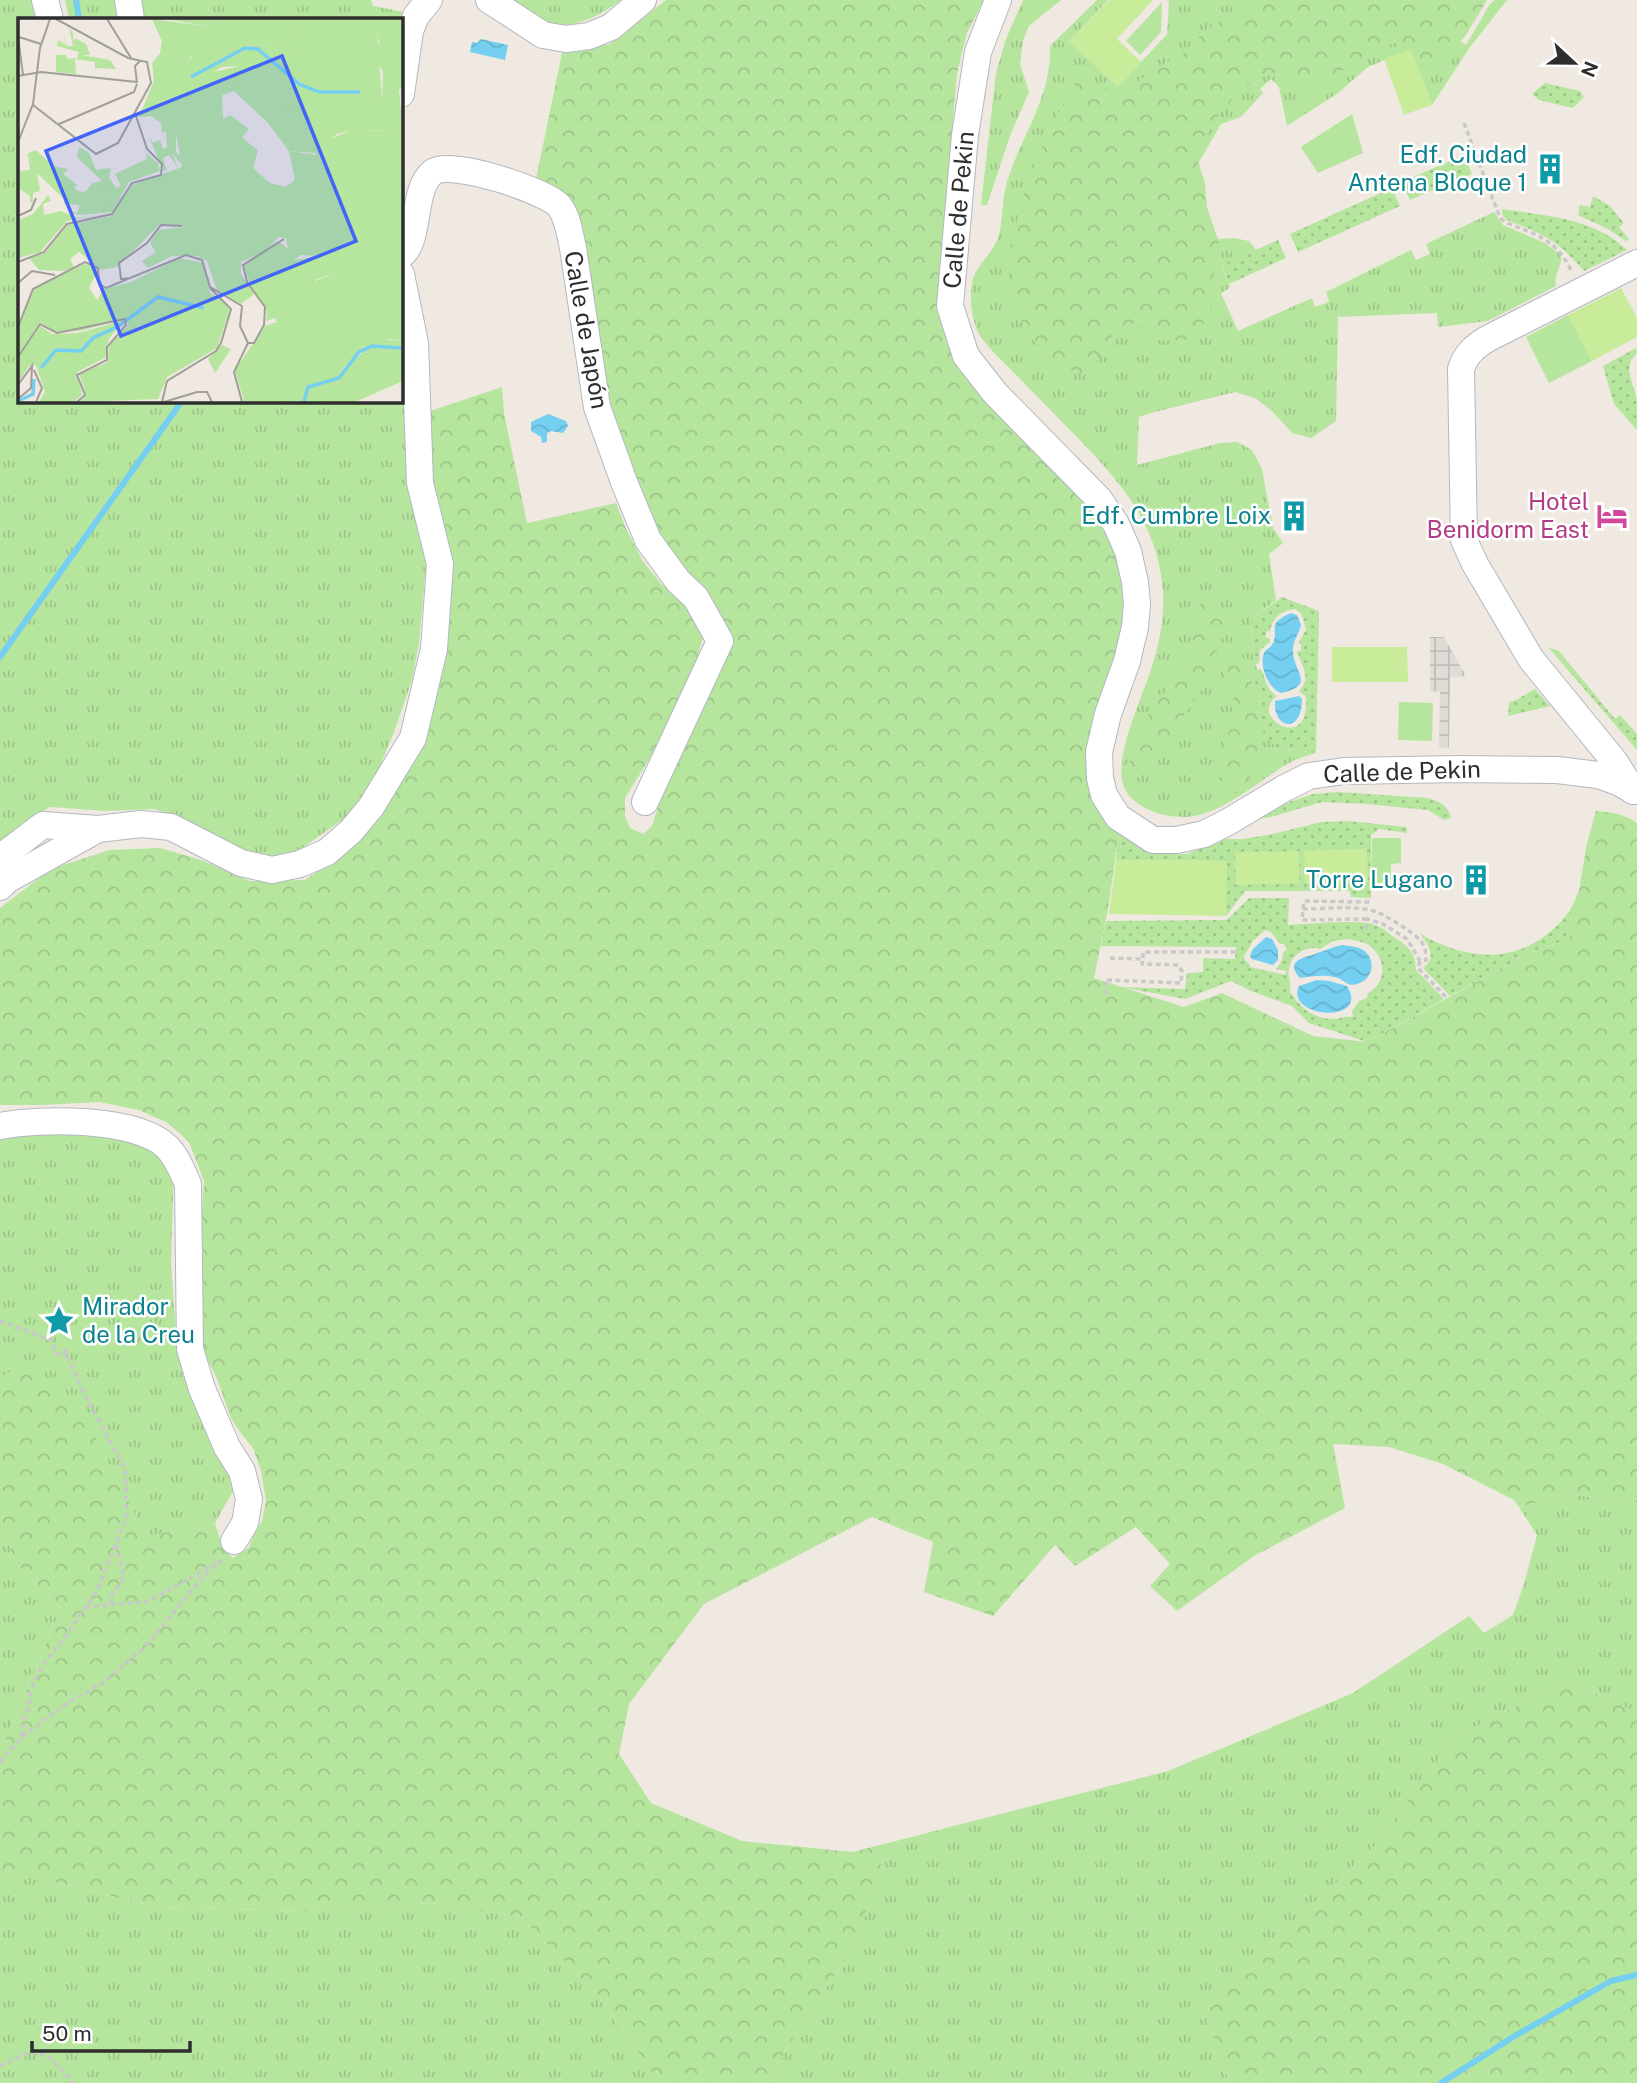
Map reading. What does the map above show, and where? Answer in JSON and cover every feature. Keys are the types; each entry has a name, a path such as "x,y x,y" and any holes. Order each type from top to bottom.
{"street":[{"path":"45,0 50,18"},
{"path":"128,0 131,18"},
{"path":"402,87 410,31 416,16 429,0"},
{"path":"489,0 544,35 566,39 589,36 611,27 643,0"},
{"name":"Calle de Pekin","path":"998,0 978,52 965,135 950,306 966,356 995,393 1099,499 1116,524 1128,551 1135,582 1135,626 1127,662 1108,713 1099,752 1104,795 1118,817 1153,840 1177,840 1216,828 1309,776 1344,771 1557,770 1598,775 1618,782 1635,793"},
{"name":"Calle de Japón","path":"402,254 410,242 424,183 435,170 448,167 469,170 545,196 559,206 573,248 597,407 620,470 648,540 678,581 696,598 720,641 645,802"},
{"path":"1635,793 1615,762 1531,659 1475,564 1464,540 1461,369 1471,349 1487,339 1637,263"},
{"path":"0,858 43,825 99,829 141,824 171,827 241,863 272,870 300,864 327,852 351,831 372,807 413,738 434,649 440,564 420,483 415,343 402,279"},
{"path":"0,887 7,880 99,829"},
{"path":"0,1126 23,1121 84,1122 124,1127 150,1135 166,1146 180,1164 188,1184 190,1349 202,1389 227,1447 242,1471 249,1499 245,1523 229,1550"}],"path":[{"path":"1464,123 1500,218 1546,239 1561,252 1582,291"},
{"path":"1371,902 1304,901 1302,920 1367,919 1383,924 1407,939 1420,961 1418,968 1448,999"},
{"path":"1303,909 1358,908 1374,911 1409,931 1422,942 1426,960 1420,961"},
{"path":"1366,931 1367,919"},
{"path":"1105,995 1105,980 1181,983 1182,971 1178,965 1142,964 1143,952 1238,952"},
{"path":"1110,958 1143,959"},
{"path":"0,1321 51,1340 56,1354 67,1356"},
{"path":"22,1737 31,1689 43,1665 98,1588 127,1514 125,1469 84,1393 64,1349"},
{"path":"111,1604 111,1595 122,1582 123,1571 116,1544"},
{"path":"85,1607 148,1601 195,1575 229,1550"},
{"path":"0,1762 22,1737 67,1703 103,1682 148,1644 201,1579 229,1550"},
{"path":"0,2066 32,2051 48,2055 73,2083"}],"green space":[{"path":"0,0 33,0 42,18 18,18 18,402 402,402 402,330 406,352 403,390 411,484 426,565 419,643 412,680 373,783 352,813 295,853 266,859 227,846 196,827 155,809 106,811 50,807 21,824 0,842"},
{"path":"65,0 120,0 123,18 69,18"},
{"path":"136,0 371,0 373,6 404,12 401,18 140,18"},
{"path":"514,0 621,0 596,16 566,25 543,20"},
{"path":"666,0 984,0 967,33 957,73 938,294 1115,546 1126,584 1128,617 1096,736 1119,833 1094,978 1184,1007 1222,993 1313,1036 1367,1042 1528,954 1570,938 1571,909 1579,891 1587,843 1596,811 1612,813 1637,823 1637,1502 1567,1494 1519,1507 1514,1500 1443,1464 1389,1447 1333,1444 1345,1508 1254,1556 1177,1611 1150,1586 1170,1564 1136,1527 1075,1566 1055,1545 993,1616 924,1592 933,1542 872,1517 704,1604 629,1704 619,1754 651,1803 742,1841 853,1852 888,1843 857,1941 767,2083 656,2083 657,2080 599,1996 520,1917 431,1903 307,1911 156,1907 33,1877 0,1873 0,1753 61,1608 15,1562 0,1521 0,1379 23,1361 78,1404 147,1536 215,1523 223,1549 233,1558 249,1547 262,1521 266,1501 261,1471 253,1448 230,1416 218,1381 200,1344 204,1181 189,1142 168,1123 139,1110 99,1102 0,1105 0,908 51,869 109,850 160,848 201,860 250,881 305,880 343,854 375,824 417,748 431,482 430,411 502,387 504,413 527,523 616,503 642,560 661,584 689,603 704,634 693,672 653,753 625,798 625,816 630,828 643,834 652,826 668,777 730,644 680,573 641,505 602,374 581,240 535,184 562,53 610,44"},
{"path":"1023,0 1061,0 1029,26 1023,40 1020,64 1029,92 1010,136 987,205 981,205 996,73 1006,39"},
{"path":"1097,0 1108,0 1069,41 1118,87 1167,34 1169,0 1453,0 1439,27 1466,45 1490,4 1495,0 1507,0 1470,47 1432,105 1411,49 1368,67 1338,93 1287,126 1279,87 1271,79 1260,89 1263,93 1241,117 1221,124 1196,167 1195,195 1218,239 1249,241 1256,250 1222,266 1230,288 1221,293 1238,331 1312,298 1315,307 1329,302 1326,292 1411,250 1416,260 1430,254 1426,244 1494,212 1503,225 1545,243 1561,255 1556,286 1488,321 1438,327 1437,313 1338,317 1336,421 1311,438 1292,433 1272,411 1255,398 1235,392 1139,417 1137,465 1220,443 1237,442 1252,450 1262,469 1273,528 1283,543 1269,554 1276,600 1254,617 1251,623 1255,687 1260,697 1262,713 1278,748 1316,753 1287,764 1224,805 1198,815 1184,817 1160,814 1136,802 1125,790 1121,770 1127,738 1155,656 1162,619 1162,582 1150,535 1127,494 1112,476 992,351 976,328 971,305 974,276 997,241 1007,182 1041,99 1049,65 1050,46"},
{"path":"1109,0 1153,0 1117,39 1141,62 1118,87 1069,41"},
{"path":"1278,0 1487,0 1466,35 1433,73 1415,81 1396,43 1374,48 1342,71 1304,89 1282,77 1267,76 1242,90 1219,115 1195,151 1205,183 1207,207 1222,252 1213,276 1212,305 1196,339 1160,341 1134,323 1114,333 1089,374 1060,368 1030,337 1011,299 1008,256 1024,193 1048,131 1078,78 1101,88 1126,90 1185,52 1206,29 1241,11"},
{"path":"1162,2 1161,32 1140,55 1126,41"},
{"path":"1411,49 1432,105 1404,115 1384,59"},
{"path":"1545,83 1580,91 1584,97 1573,108 1539,100 1532,94"},
{"path":"1352,114 1363,153 1318,173 1301,147"},
{"path":"1464,155 1472,174 1410,200 1402,182"},
{"path":"1392,188 1400,206 1298,252 1290,234"},
{"path":"1593,196 1610,206 1624,223 1619,227 1629,239 1626,241 1578,215 1580,205 1590,207"},
{"path":"1502,209 1584,224 1614,239 1627,250 1584,271 1550,240 1507,220"},
{"path":"1278,240 1286,258 1229,284 1222,265"},
{"path":"1621,288 1637,318 1637,337 1592,361 1568,315"},
{"path":"1568,315 1592,361 1549,383 1526,337"},
{"path":"1636,348 1637,353 1632,358 1629,370 1637,401 1637,430 1614,404 1603,366"},
{"path":"1282,597 1319,611 1316,753 1278,748 1264,737 1260,697 1255,687 1251,623 1254,617","holes":["1295,609 1301,613 1306,629 1298,644 1301,644 1301,651 1297,651 1305,677 1299,691 1306,697 1305,712 1300,723 1286,727 1272,718 1270,703 1277,696 1268,687 1261,669 1257,670 1256,664 1259,663 1260,650 1269,643 1270,639 1265,637 1276,618 1290,610"]},
{"path":"1207,600 1226,609 1223,635 1210,678 1172,733 1162,757 1139,778 1128,766 1135,740 1150,712 1186,664 1193,636 1195,607"},
{"path":"1332,647 1407,647 1408,682 1332,682"},
{"path":"1548,647 1559,651 1615,719 1620,715 1637,734 1637,750"},
{"path":"1235,657 1249,659 1252,687 1259,713 1262,762 1236,794 1219,779 1232,721 1234,694 1224,671"},
{"path":"1535,689 1550,706 1508,716 1509,702"},
{"path":"1399,702 1433,703 1432,741 1398,740"},
{"path":"1338,792 1428,798 1443,805 1451,818 1444,820 1428,810 1322,802 1255,819 1313,794"},
{"path":"1347,821 1407,827 1407,833 1379,829 1371,835 1371,898 1351,897 1350,891 1245,891 1226,916 1226,861 1116,860 1119,833 1145,849 1159,853 1187,854 1224,839 1273,834 1321,822"},
{"path":"1372,838 1401,838 1401,863 1391,864 1391,880 1388,883 1371,883"},
{"path":"1367,849 1368,882 1305,883 1304,850"},
{"path":"1299,851 1299,883 1236,885 1235,852"},
{"path":"1116,860 1227,861 1226,916 1109,914"},
{"path":"1249,898 1289,898 1288,925 1346,922 1378,926 1407,946 1416,970 1444,999 1367,1042 1309,1023 1292,1006 1231,981 1185,999 1121,987 1185,989 1187,973 1203,972 1203,958 1235,959 1236,947 1101,946 1106,921 1227,920","holes":["1265,930 1271,932 1287,950 1283,952 1282,960 1276,969 1286,971 1286,975 1250,967 1245,960 1244,956 1253,941","1350,939 1366,944 1376,953 1382,965 1381,978 1367,998 1359,1001 1351,1017 1334,1019 1314,1015 1303,1008 1290,992 1290,964 1296,955 1305,950 1320,949 1333,941"]},
{"path":"1571,909 1570,938 1528,954 1450,996 1423,968 1428,964 1431,955 1419,933 1460,951 1501,954 1538,941"},
{"path":"8,1132 141,1137 174,1166 171,1264 176,1333 190,1394 237,1484 215,1523 147,1537 121,1488 23,1362 0,1379 0,1134"},
{"path":"1567,1494 1637,1502 1637,1713 1568,1681 1455,1737 1374,1847 1275,1939 1205,2014 1230,2083 767,2083 857,1941 888,1843 1168,1771 1353,1693 1469,1616 1484,1633 1513,1615 1524,1584 1537,1535 1519,1507"},
{"path":"0,1521 15,1562 61,1608 0,1753"},
{"path":"1568,1681 1637,1713 1637,2083 1230,2083 1205,2014 1275,1939 1374,1847 1455,1737"},
{"path":"0,1873 33,1877 156,1907 307,1911 431,1903 520,1917 599,1996 657,2080 656,2083 0,2083"}],"shaded area":[{"path":"1430,637 1444,637 1466,676 1450,677 1449,748 1439,748 1440,692 1430,691"}],"water":[{"path":"481,39 508,45 505,60 470,52 472,42 477,43"},
{"path":"548,414 566,421 568,426 563,433 547,433 547,442 542,443 541,437 531,431 531,422"},
{"path":"1291,613 1297,615 1301,625 1293,648 1301,682 1292,690 1281,693 1269,682 1263,658 1274,640 1275,624"},
{"path":"1299,696 1302,699 1298,718 1293,723 1283,722 1278,718 1275,701"},
{"path":"1266,937 1272,939 1278,950 1278,960 1273,965 1250,956 1253,949"},
{"path":"1342,945 1361,949 1370,959 1370,974 1362,982 1351,985 1338,978 1324,976 1300,978 1294,968 1297,961"},
{"path":"1317,980 1347,986 1351,999 1348,1007 1338,1012 1326,1013 1304,1005 1298,997 1299,986"}],"waterway":[{"path":"76,0 79,18"},
{"path":"0,657 181,402"},
{"path":"1441,2083 1513,2037 1611,1981 1637,1975"}],"place":[{"name":"Edf. Ciudad Antena Bloque 1","path":"1550,169"},
{"name":"Edf. Cumbre Loix","path":"1294,516"},
{"name":"Hotel Benidorm East","path":"1612,516"},
{"name":"Torre Lugano","path":"1476,880"},
{"name":"Mirador de la Creu","path":"59,1321"}]}
